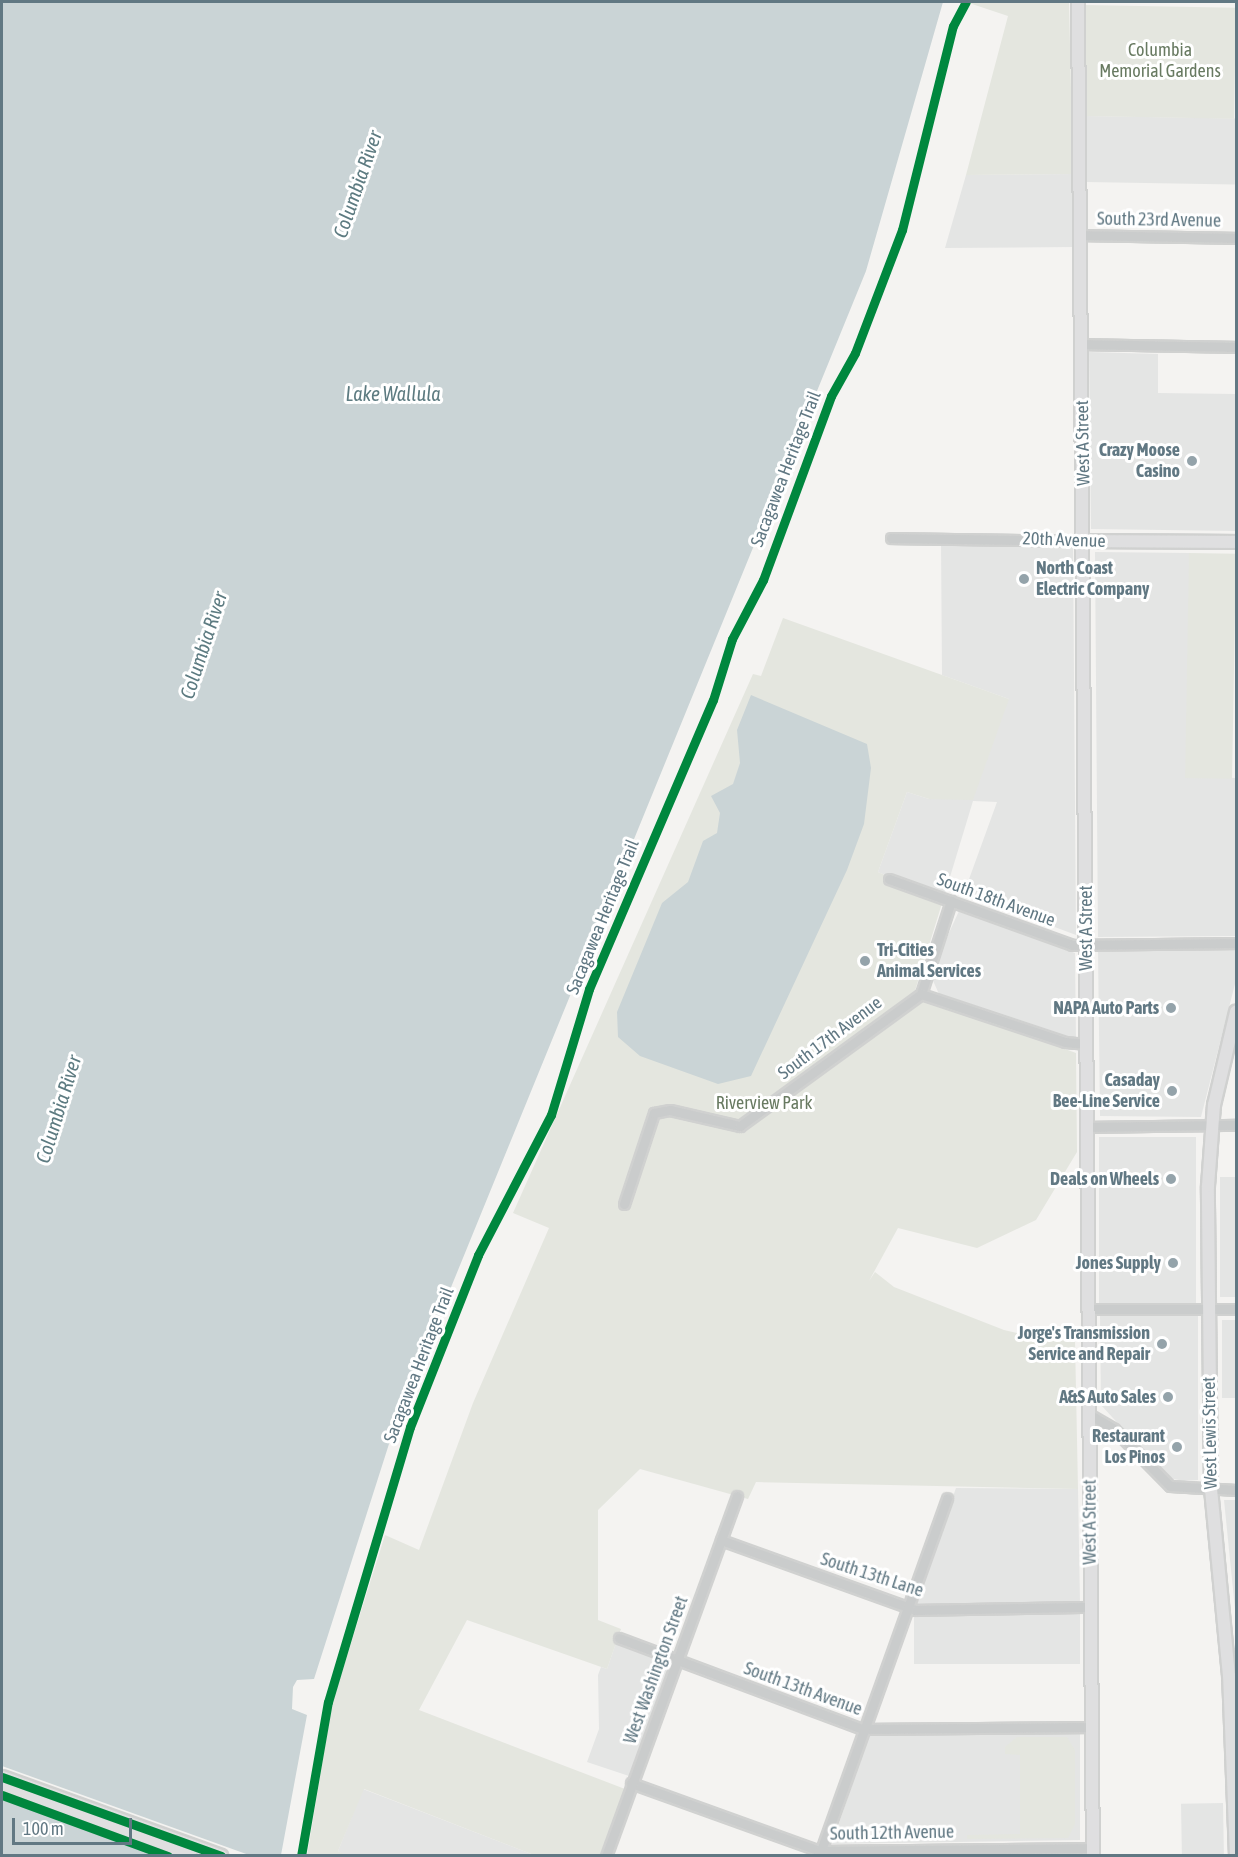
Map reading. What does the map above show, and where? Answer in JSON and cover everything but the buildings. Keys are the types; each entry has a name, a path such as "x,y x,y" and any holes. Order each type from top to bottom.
{"main road":[{"name":"West A Street","path":"1078,2 1093,1852"},
{"name":"20th Avenue","path":"1084,541 1236,542"},
{"name":"West Lewis Street","path":"1236,1012 1211,1126 1208,1309 1211,1490 1233,1675 1236,1856"},
{"path":"2,1777 221,1856"},
{"path":"2,1787 191,1856"}],"street":[{"name":"South 23rd Avenue","path":"1080,235 1236,238"},
{"path":"1081,344 1236,347"},
{"name":"20th Avenue","path":"891,538 1084,541"},
{"name":"South 18th Avenue","path":"889,879 1072,945 1236,943"},
{"path":"951,902 921,994 1065,1042 1088,1044"},
{"name":"South 17th Avenue","path":"624,1204 654,1113 670,1110 740,1126 921,994"},
{"path":"1088,1127 1236,1125"},
{"path":"1089,1309 1236,1309"},
{"path":"1089,1415 1114,1429 1170,1486 1236,1490"},
{"name":"West Washington Street","path":"606,1856 737,1496"},
{"path":"819,1853 947,1498"},
{"name":"South 13th Lane","path":"721,1540 908,1607 1091,1607"},
{"name":"South 13th Avenue","path":"620,1638 863,1729 1092,1727"},
{"name":"South 12th Avenue","path":"632,1783 819,1853 1093,1852"}],"shaded area":[{"path":"1087,116 1236,119 1235,185 1086,182"},
{"path":"1073,174 1074,247 945,248 966,175"},
{"path":"1089,352 1158,354 1158,393 1236,394 1236,531 1091,529"},
{"path":"941,542 1073,546 1076,935 964,893 997,802 973,801 943,900 878,872 907,792 929,799 1009,699 942,675"},
{"path":"1095,552 1189,553 1191,777 1236,778 1236,936 1098,937"},
{"path":"959,911 1075,953 1076,1041 939,994 930,974"},
{"path":"1236,949 1236,980 1201,1117 1100,1116 1098,950"},
{"path":"1099,1137 1196,1137 1196,1303 1099,1303"},
{"path":"1220,1177 1236,1177 1236,1297 1220,1297"},
{"path":"1198,1315 1198,1480 1184,1481 1168,1478 1101,1405 1100,1316"},
{"path":"1222,1320 1236,1320 1236,1398 1222,1398"},
{"path":"956,1488 1078,1489 1080,1603 914,1604"},
{"path":"1224,1500 1236,1500 1236,1619"},
{"path":"914,1613 1080,1613 1080,1664 914,1664"},
{"path":"616,1643 670,1664 629,1776 587,1762 599,1729 598,1675 601,1667 607,1669"},
{"path":"1080,1733 1080,1840 832,1844 869,1735"},
{"path":"363,1789 534,1855 346,1856 338,1851"},
{"path":"1223,1803 1224,1855 1182,1856 1181,1804"}],"green space":[{"path":"966,2 1069,2 1073,174 966,175 1008,16"},
{"name":"Columbia Memorial Gardens","path":"1084,5 1236,8 1234,119 1082,116"},
{"path":"1189,553 1236,554 1232,779 1185,778"},
{"name":"Riverview Park","path":"783,618 1009,699 973,800 929,799 907,792 878,872 943,900 914,994 1076,1053 1077,1152 1036,1220 977,1248 898,1228 869,1281 875,1272 894,1287 1004,1330 1052,1341 1075,1340 1078,1489 756,1482 748,1499 640,1469 598,1510 598,1620 621,1629 607,1669 467,1620 419,1710 625,1789 600,1855 534,1855 364,1789 338,1851 346,1855 307,1856 332,1704 385,1535 419,1550 473,1403 549,1228 513,1213 753,674 761,676"},
{"path":"1017,1737 1067,1737 1075,1750 1075,1824 1068,1838 967,1839 967,1835 1020,1834 1020,1755 1005,1754 1005,1747"}],"water":[{"name":"Lake Wallula","path":"2,2 943,2 866,271 396,1422 314,1679 297,1680 293,1687 292,1709 307,1715 281,1855 2,1856"},
{"path":"751,695 867,744 871,768 864,824 847,870 751,1076 718,1084 640,1056 618,1037 617,1012 662,903 688,882 703,841 717,833 720,813 711,796 733,784 740,763 737,730"}],"pier":[{"path":"2,1766 249,1855 165,1855 2,1797"}],"cycle path":[{"name":"Sacagawea Heritage Trail","path":"301,1856 328,1702 410,1427 478,1255 551,1115 589,989 713,700 732,639 763,580 831,396 855,353 902,230 953,26 966,2"},
{"path":"2,1777 221,1856"},
{"path":"2,1795 168,1856"}],"place":[{"name":"Crazy Moose Casino","path":"1192,461"},
{"name":"North Coast Electric Company","path":"1024,579"},
{"name":"Tri-Cities Animal Services","path":"865,961"},
{"name":"NAPA Auto Parts","path":"1171,1008"},
{"name":"Casaday Bee-Line Service","path":"1172,1091"},
{"name":"Deals on Wheels","path":"1171,1179"},
{"name":"Jones Supply","path":"1173,1263"},
{"name":"Jorge's Transmission Service and Repair","path":"1162,1344"},
{"name":"A&S Auto Sales","path":"1168,1397"},
{"name":"Restaurant Los Pinos","path":"1177,1447"}],"water label":[{"name":"Columbia River","path":"357,184"},
{"name":"Columbia River","path":"203,645"},
{"name":"Columbia River","path":"58,1109"}]}
